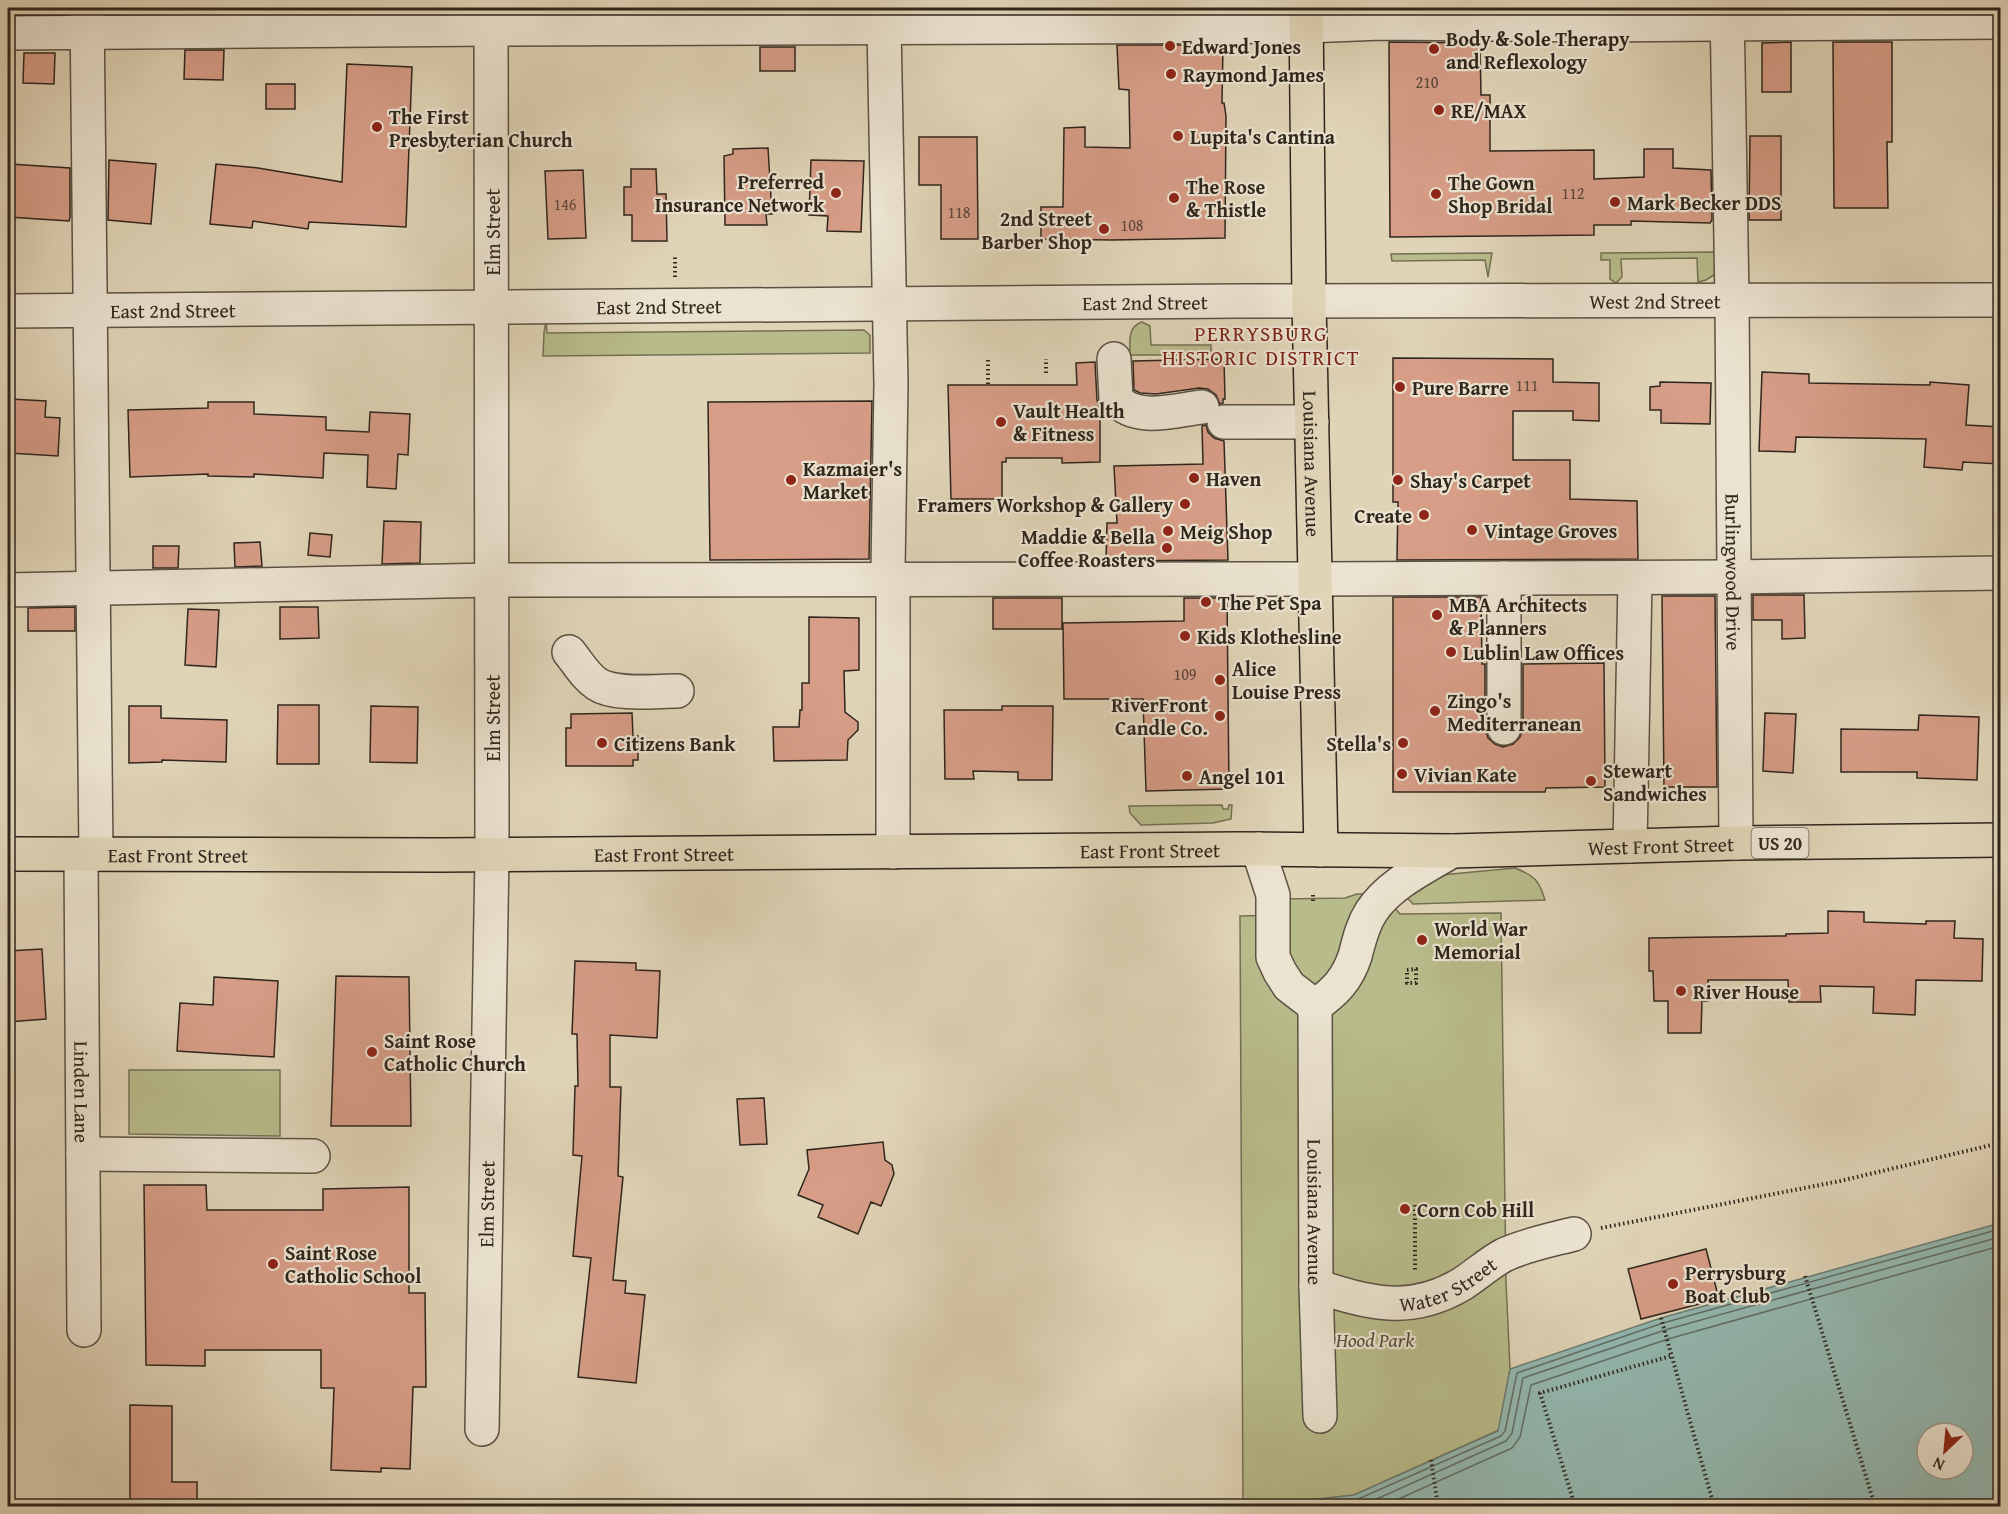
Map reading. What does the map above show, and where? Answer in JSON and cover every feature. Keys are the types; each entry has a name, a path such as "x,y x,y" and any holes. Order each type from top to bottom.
{"main road":[{"name":"Louisiana Avenue","path":"1307,17 1309,301 1321,850"},
{"name":"West Front Street","path":"1321,850 1452,851 1736,843 2001,840"},
{"name":"East Front Street","path":"8,854 492,855 1321,850"}],"street":[{"path":"8,33 87,20 491,18 884,27 1023,27 1307,17 1381,23 1480,24 1727,16 2001,22"},
{"name":"Burlingwood Drive","path":"1727,16 1732,300 1736,843"},
{"name":"Elm Street","path":"482,1429 492,855 491,18"},
{"name":"Linden Lane","path":"84,1330 83,1154 94,589 87,20"},
{"path":"884,27 891,384 888,570 893,580 893,852"},
{"name":"West 2nd Street","path":"1309,301 2001,300"},
{"name":"East 2nd Street","path":"8,311 1309,301"},
{"path":"1114,359 1116,399 1128,409 1136,412 1312,422"},
{"path":"1117,422 1209,417"},
{"path":"8,590 492,580 1635,578 2001,573"},
{"path":"1504,578 1504,728"},
{"path":"1630,846 1635,578"},
{"path":"569,652 591,680 605,688 624,691 677,691"},
{"path":"1258,849 1273,895 1273,957 1289,986 1315,1006 1335,992 1346,977 1355,956 1361,932 1380,900 1401,883 1452,851"},
{"name":"Louisiana Avenue","path":"1315,1006 1316,1286 1320,1416"},
{"path":"83,1154 313,1156"},
{"name":"Water Street","path":"1316,1286 1360,1300 1383,1304 1404,1303 1442,1294 1462,1284 1513,1251 1574,1234"}],"path":[{"path":"675,257 675,277"},
{"path":"1046,359 1046,373"},
{"path":"988,360 988,384"},
{"path":"1313,894 1313,901"},
{"path":"1574,1234 1840,1181 2001,1143"},
{"path":"1415,1205 1416,1276"},
{"path":"1805,1276 1875,1506"},
{"path":"1661,1318 1714,1506"},
{"path":"1575,1506 1540,1393 1671,1356"},
{"path":"1431,1460 1438,1506"}],"green space":[{"path":"1718,252 1717,273 1698,282 1697,258 1621,259 1622,277 1616,283 1610,279 1610,260 1601,260 1601,253"},
{"path":"1492,253 1488,277 1485,260 1392,261 1391,254"},
{"path":"546,322 547,333 864,330 870,335 870,353 543,356"},
{"path":"1142,322 1150,326 1151,345 1211,345 1211,355 1130,355 1132,331 1137,324"},
{"path":"1222,805 1223,809 1228,809 1229,805 1232,805 1231,819 1213,823 1141,825 1130,813 1129,806"},
{"path":"1515,868 1535,879 1545,900 1413,904 1401,891 1441,875"},
{"name":"Hood Park","path":"1365,894 1359,914 1391,914 1393,906 1400,914 1501,913 1506,1282 1510,1369 1499,1430 1354,1495 1243,1506 1240,916 1283,915 1283,899 1345,898"},
{"path":"129,1070 280,1070 280,1136 129,1134"}],"water":[{"path":"2000,1223 2000,1506 1257,1506 1354,1495 1498,1431 1510,1369 1661,1318"}],"building":[{"path":"1389,42 1480,43 1481,95 1490,95 1490,151 1594,150 1594,179 1644,177 1644,149 1673,149 1673,168 1711,170 1712,220 1710,223 1631,221 1631,225 1594,225 1594,235 1390,237"},
{"path":"1791,42 1791,92 1762,92 1762,43"},
{"path":"1833,42 1892,42 1892,142 1887,142 1888,208 1834,208"},
{"path":"1117,45 1223,45 1222,103 1224,103 1226,116 1225,238 1041,239 1041,207 1063,207 1064,128 1085,127 1085,147 1130,148 1129,90 1119,89"},
{"path":"760,47 795,47 795,71 760,71"},
{"path":"185,50 224,50 223,80 184,79"},
{"path":"24,53 55,53 54,84 23,83"},
{"name":"The First Presbyterian Church","path":"347,64 412,67 406,227 309,222 308,229 253,221 252,228 210,224 216,164 258,168 342,182"},
{"path":"266,84 295,84 295,109 266,109"},
{"path":"1750,136 1781,136 1781,220 1749,220"},
{"path":"919,137 977,137 978,239 941,239 941,185 919,185"},
{"path":"768,148 772,214 766,214 767,225 725,225 724,156 733,154 733,149"},
{"path":"109,160 156,164 151,224 108,220"},
{"path":"811,160 864,161 861,232 827,231 828,216 809,215"},
{"path":"10,164 70,168 69,221 8,217"},
{"path":"631,169 656,169 657,194 666,194 667,241 632,241 632,215 624,215 624,187 631,187"},
{"path":"583,170 586,238 548,239 545,171"},
{"path":"1393,358 1553,359 1553,382 1599,383 1599,421 1573,420 1573,411 1513,411 1513,460 1570,460 1570,499 1637,501 1638,559 1397,560 1398,502 1393,502"},
{"path":"1224,359 1225,399 1223,403 1220,404 1216,395 1208,389 1199,388 1156,394 1140,393 1134,390 1133,361"},
{"name":"Vault Health & Fitness","path":"1095,362 1097,400 1100,409 1100,462 1062,463 1062,458 1006,458 1006,462 1002,462 1002,499 951,499 948,385 1077,385 1076,363"},
{"path":"1762,372 1809,374 1809,383 1930,385 1930,382 1969,385 1966,425 2001,427 2001,464 1963,462 1962,470 1924,467 1926,439 1796,437 1795,452 1759,451"},
{"path":"1660,382 1711,383 1710,424 1661,423 1661,410 1650,410 1650,387 1660,386"},
{"path":"10,399 46,401 45,417 60,418 58,456 8,453"},
{"name":"Kazmaier's Market","path":"872,401 869,559 710,560 708,402"},
{"path":"208,402 254,402 254,414 326,417 326,430 369,432 370,412 410,414 408,455 398,454 396,489 367,487 368,455 324,453 323,478 254,474 254,477 208,476 208,474 130,477 128,410 208,408"},
{"path":"1206,425 1208,432 1214,438 1224,441 1228,560 1106,561 1107,523 1117,523 1114,466 1203,464 1202,426"},
{"path":"384,521 421,522 420,563 382,564"},
{"path":"310,533 332,535 330,557 308,555"},
{"path":"260,542 262,566 235,567 234,543"},
{"path":"153,546 179,546 178,568 153,568"},
{"path":"1753,595 1804,595 1805,638 1782,639 1782,620 1753,620"},
{"path":"1662,596 1715,596 1717,787 1664,787"},
{"path":"1393,597 1481,597 1482,664 1485,664 1485,728 1488,738 1503,747 1513,744 1520,737 1523,728 1523,664 1604,663 1605,787 1546,788 1545,792 1393,792"},
{"path":"993,598 1062,598 1062,629 993,629"},
{"path":"1184,598 1227,598 1229,789 1146,791 1143,699 1064,699 1063,623 1184,621"},
{"path":"75,607 75,631 28,631 28,608"},
{"path":"280,607 318,607 319,638 280,639"},
{"path":"188,609 219,610 216,667 185,665"},
{"path":"809,617 859,618 859,670 844,671 845,712 858,722 858,730 848,740 847,760 774,761 773,727 799,727 800,710 802,710 802,683 809,683"},
{"path":"278,705 319,705 319,764 277,764"},
{"path":"129,706 161,706 161,718 227,720 226,762 162,760 162,762 129,763"},
{"path":"371,706 418,707 417,763 370,762"},
{"path":"1002,706 1053,706 1052,780 1018,780 1018,772 973,771 974,779 945,779 944,710 1002,710"},
{"name":"Citizens Bank","path":"632,713 633,736 638,736 638,760 633,760 633,766 566,766 566,728 571,728 571,714"},
{"path":"1765,713 1796,714 1793,773 1763,771"},
{"path":"1919,715 1979,717 1977,780 1917,778 1917,772 1841,772 1841,729 1918,730"},
{"path":"1828,911 1864,912 1864,922 1926,924 1926,921 1955,921 1954,938 1983,939 1982,981 1916,980 1915,1015 1873,1013 1874,987 1820,986 1821,1002 1789,1002 1788,980 1708,980 1708,1001 1702,1001 1701,1033 1668,1033 1668,1001 1654,1001 1653,971 1649,971 1649,938 1786,936 1786,934 1828,933"},
{"path":"42,949 46,1019 8,1022 8,951"},
{"path":"575,961 636,963 636,970 660,971 657,1038 610,1035 610,1087 621,1087 618,1176 623,1177 613,1280 626,1281 625,1293 645,1295 636,1383 578,1377 591,1258 573,1256 582,1156 573,1155 575,1086 578,1086 577,1034 572,1034"},
{"name":"Saint Rose Catholic Church","path":"336,976 409,977 411,1126 331,1126"},
{"path":"214,977 278,981 274,1057 177,1051 180,1003 213,1005"},
{"path":"764,1098 767,1144 740,1145 737,1099"},
{"path":"883,1142 885,1160 892,1165 894,1174 881,1206 871,1202 858,1234 818,1217 823,1205 798,1195 809,1169 807,1150"},
{"path":"144,1185 206,1185 207,1210 323,1210 323,1189 409,1187 409,1293 425,1293 426,1387 413,1387 410,1469 381,1468 381,1472 331,1470 334,1388 321,1388 321,1350 205,1350 205,1366 146,1365"},
{"name":"Perrysburg Boat Club","path":"1706,1249 1719,1299 1641,1319 1628,1269"},
{"path":"130,1405 172,1406 172,1482 197,1482 197,1506 130,1506"}],"place":[{"name":"Edward Jones","path":"1170,46"},
{"name":"Body & Sole Therapy and Reflexology","path":"1434,49"},
{"name":"Raymond James","path":"1171,74"},
{"name":"RE/MAX","path":"1439,110"},
{"name":"The First Presbyterian Church","path":"377,127"},
{"name":"Lupita's Cantina","path":"1178,136"},
{"name":"Preferred Insurance Network","path":"836,193"},
{"name":"The Gown Shop Bridal","path":"1436,194"},
{"name":"The Rose & Thistle","path":"1174,198"},
{"name":"Mark Becker DDS","path":"1615,202"},
{"name":"2nd Street Barber Shop","path":"1104,229"},
{"name":"Pure Barre","path":"1400,387"},
{"name":"Vault Health & Fitness","path":"1001,422"},
{"name":"Haven","path":"1194,478"},
{"name":"Kazmaier's Market","path":"791,480"},
{"name":"Shay's Carpet","path":"1398,480"},
{"name":"Framers Workshop & Gallery","path":"1185,504"},
{"name":"Create","path":"1424,515"},
{"name":"Vintage Groves","path":"1472,530"},
{"name":"Meig Shop","path":"1168,531"},
{"name":"Maddie & Bella Coffee Roasters","path":"1167,548"},
{"name":"The Pet Spa","path":"1206,602"},
{"name":"MBA Architects & Planners","path":"1437,615"},
{"name":"Kids Klothesline","path":"1185,636"},
{"name":"Lublin Law Offices","path":"1451,652"},
{"name":"Alice Louise Press","path":"1220,680"},
{"name":"Zingo's Mediterranean","path":"1435,711"},
{"name":"RiverFront Candle Co.","path":"1220,716"},
{"name":"Citizens Bank","path":"602,743"},
{"name":"Stella's","path":"1403,743"},
{"name":"Vivian Kate","path":"1402,774"},
{"name":"Angel 101","path":"1187,776"},
{"name":"Stewart Sandwiches","path":"1591,781"},
{"name":"World War Memorial","path":"1422,940"},
{"name":"River House","path":"1681,991"},
{"name":"Saint Rose Catholic Church","path":"372,1052"},
{"name":"Corn Cob Hill","path":"1405,1209"},
{"name":"Saint Rose Catholic School","path":"273,1264"},
{"name":"Perrysburg Boat Club","path":"1673,1284"}],"district":[{"name":"PERRYSBURG HISTORIC DISTRICT","path":"1261,345"}]}
